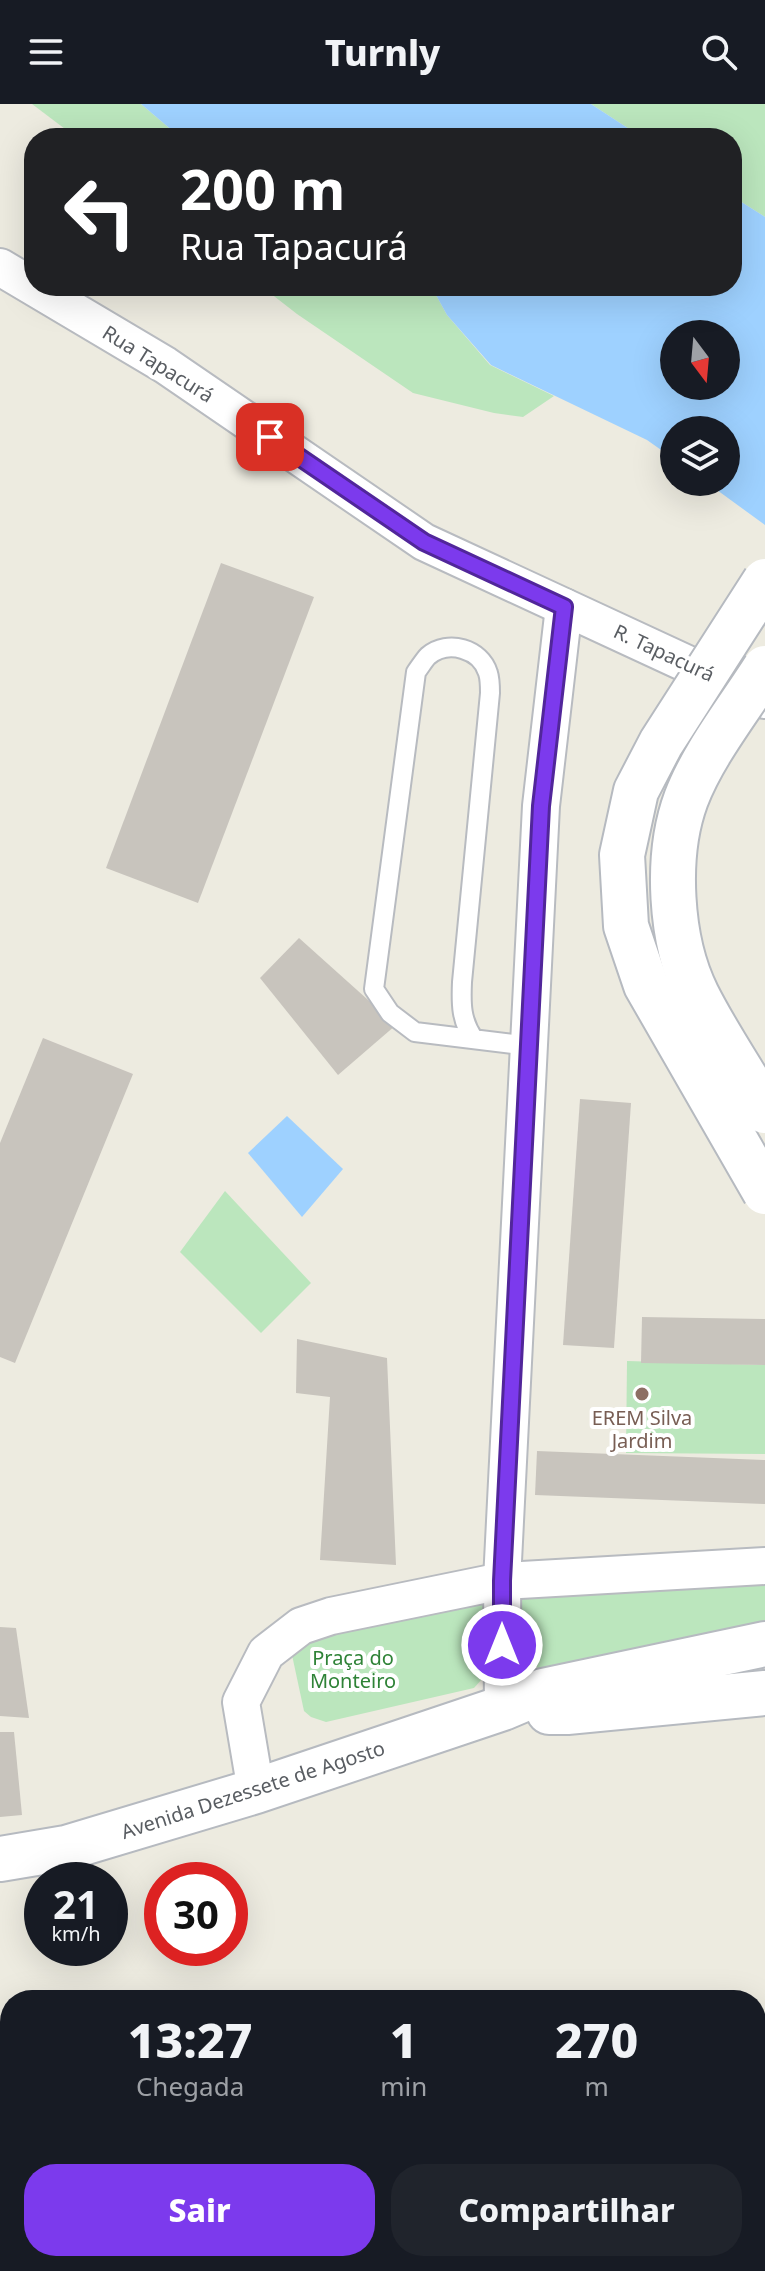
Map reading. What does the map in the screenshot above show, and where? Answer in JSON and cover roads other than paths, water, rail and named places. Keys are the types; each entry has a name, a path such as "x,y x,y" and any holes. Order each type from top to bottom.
{"street":[{"name":"Rua Tapacurá","path":"32,296 165,365 424,542 564,607"},
{"path":"765,581 661,743 636,791 622,855 626,926 646,985 765,1192"},
{"name":"R. Tapacurá","path":"564,607 765,700"},
{"path":"503,1708 502,1581 541,806 564,607"},
{"path":"765,668 711,752 686,799 673,864 676,935 696,993 765,1111"},
{"path":"256,1791 241,1702 266,1653 301,1626 331,1616 502,1581 765,1566"},
{"name":"Avenida Dezessete de Agosto","path":"0,1859 66,1848 256,1791 503,1708 543,1691 765,1644"},
{"name":"Avenida Dezessete de Agosto","path":"503,1708 567,1712 765,1693"}],"lane":[{"path":"474,1039 466,1028 461,1007 462,982 490,693 488,673 479,657 460,648 444,648 429,655 416,672 374,989 390,1013 415,1032 530,1046"}],"water":[{"path":"141,104 591,104 628,128 169,128"},
{"path":"742,202 765,217 765,525 725,496 740,496 740,416 660,416 660,449 491,365 447,315 437,296 742,296"},
{"path":"287,1116 343,1169 302,1217 248,1153"}],"place":[{"name":"EREM Silva Jardim","path":"642,1394"}],"park label":[{"name":"Praça do Monteiro","path":"353,1670"}]}
